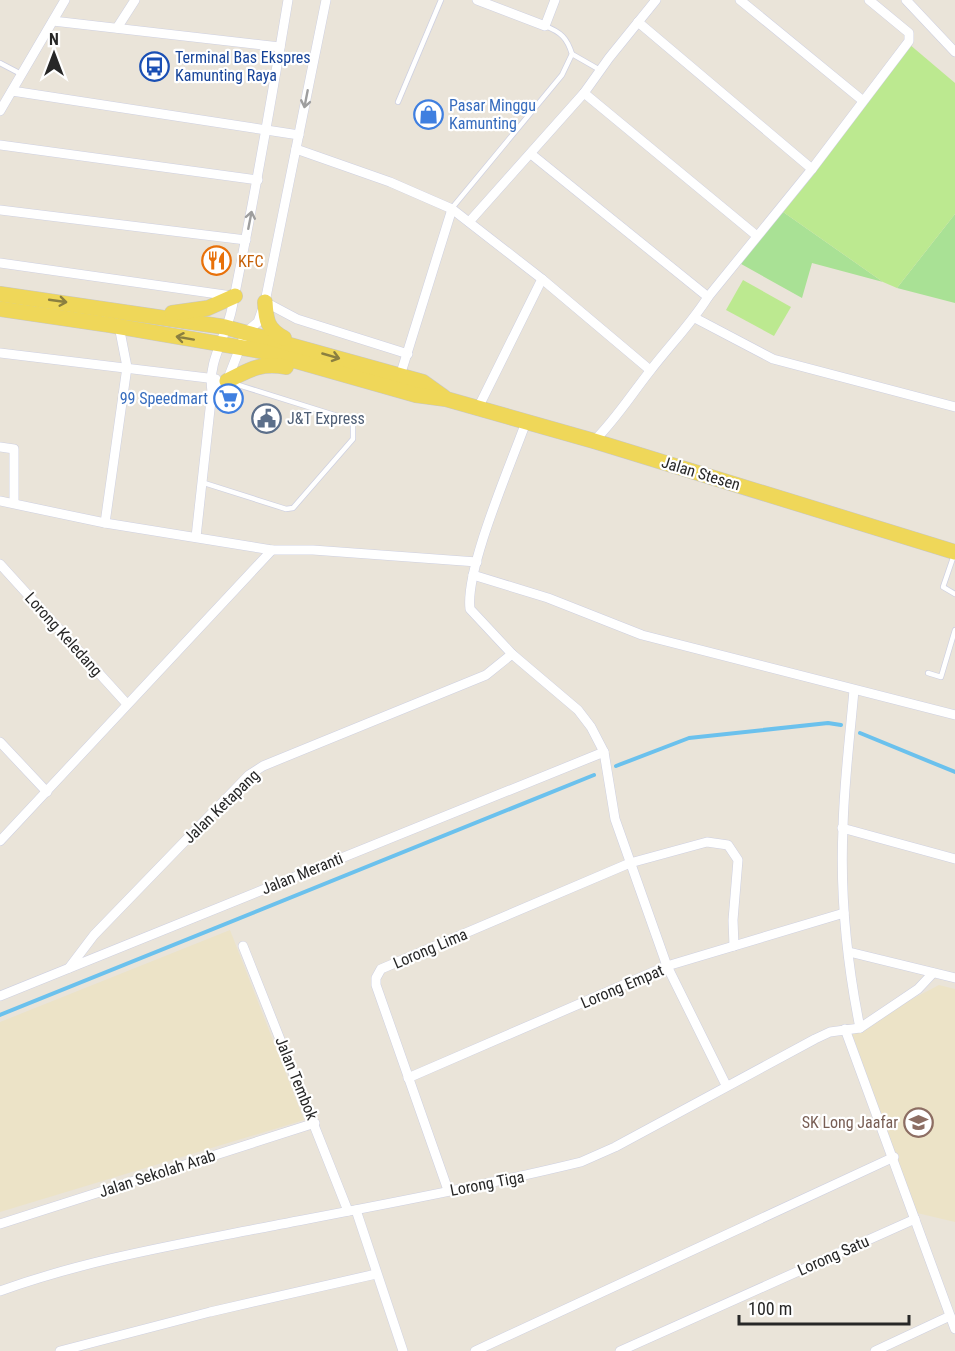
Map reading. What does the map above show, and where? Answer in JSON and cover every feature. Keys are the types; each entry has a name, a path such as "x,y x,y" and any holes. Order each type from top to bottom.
{"main road":[{"path":"0,294 225,327 423,382 446,399"},
{"path":"97,307 176,313 208,308 235,296"},
{"path":"266,302 266,322 270,329 297,346"},
{"path":"0,309 119,326 241,348 416,395 446,399"},
{"path":"227,381 247,369 262,364 354,378"},
{"name":"Jalan Stesen","path":"446,399 594,441 955,552"}],"street":[{"path":"0,111 65,0"},
{"path":"117,28 135,0"},
{"path":"196,537 212,391 210,378 235,296 258,180 288,0"},
{"path":"212,391 227,381 246,332 258,322 266,302 326,0"},
{"path":"477,0 545,26 555,0"},
{"path":"469,222 584,93 656,0"},
{"path":"740,0 862,100"},
{"path":"594,441 613,422 650,370 695,318 708,297 812,169 862,100 911,39 909,33 869,0"},
{"path":"906,0 955,52"},
{"path":"53,21 280,47"},
{"path":"638,22 812,169"},
{"path":"12,91 266,128 299,135"},
{"path":"584,93 757,236"},
{"path":"0,145 258,180"},
{"path":"296,149 390,182 452,209 542,279 650,370"},
{"path":"531,154 708,297"},
{"path":"400,376 452,209"},
{"path":"0,210 246,240"},
{"path":"0,263 235,296"},
{"path":"478,408 542,279"},
{"path":"266,302 297,319 408,354"},
{"path":"695,318 773,359 955,407"},
{"path":"105,523 127,367 119,326"},
{"path":"0,353 227,381"},
{"path":"526,422 473,575 470,609 512,654 578,710 604,752 615,819 630,863 668,966 726,1085"},
{"path":"0,447 14,449 14,503"},
{"path":"0,501 105,523 272,550 313,550 477,562"},
{"path":"0,841 272,550"},
{"name":"Lorong Keledang","path":"0,564 127,704"},
{"path":"473,575 548,598 642,635 955,715"},
{"name":"Jalan Ketapang","path":"68,970 94,935 249,775 263,766 486,675 512,654"},
{"path":"854,690 842,828 844,913 850,979 860,1028 918,989 933,973"},
{"path":"0,742 47,792"},
{"name":"Jalan Meranti","path":"0,996 604,752"},
{"path":"842,828 955,859"},
{"name":"Lorong Lima","path":"448,1190 376,985 375,978 381,969 630,863 706,842 728,845 738,860 733,920 734,946"},
{"name":"Lorong Empat","path":"408,1078 668,966 844,913"},
{"name":"Jalan Tembok","path":"243,946 352,1211 403,1351"},
{"path":"849,952 955,978"},
{"name":"Lorong Tiga","path":"0,1291 37,1277 142,1251 352,1211 581,1162 615,1147 726,1085 815,1039 845,1029 860,1028"},
{"path":"845,1029 894,1157 955,1329"},
{"name":"Jalan Sekolah Arab","path":"0,1224 315,1123"},
{"path":"474,1351 894,1157"},
{"name":"Lorong Satu","path":"620,1351 915,1219"},
{"path":"60,1351 210,1312 376,1274"},
{"path":"875,1351 950,1316"}],"lane":[{"path":"398,102 441,0"},
{"path":"452,209 562,75 572,54 568,41 559,31 545,26"},
{"path":"572,54 600,70"},
{"path":"0,63 21,74"},
{"path":"201,483 286,508 293,508 353,439 353,425 347,419 227,381"},
{"path":"955,552 943,587 955,594"},
{"path":"928,673 941,677 955,630"}],"shaded area":[{"path":"230,930 304,1120 0,1212 0,1022"},
{"name":"SK Long Jaafar","path":"939,985 955,989 955,1222 917,1213 851,1031"}],"green space":[{"path":"909,44 955,83 955,214 897,288 883,282 776,207"},
{"path":"776,207 883,282 812,263 802,298 734,260"},
{"path":"955,214 955,303 897,288"},
{"path":"743,280 791,307 774,336 726,310"}],"waterway":[{"path":"616,766 689,738 828,723 841,725"},
{"path":"860,733 955,772"},
{"path":"0,1015 594,775"}],"place":[{"name":"Terminal Bas Ekspres Kamunting Raya","path":"154,66"},
{"name":"Pasar Minggu Kamunting","path":"428,114"},
{"name":"KFC","path":"217,261"},
{"name":"99 Speedmart","path":"229,398"},
{"name":"J&T Express","path":"266,418"},
{"name":"SK Long Jaafar","path":"919,1122"}]}
